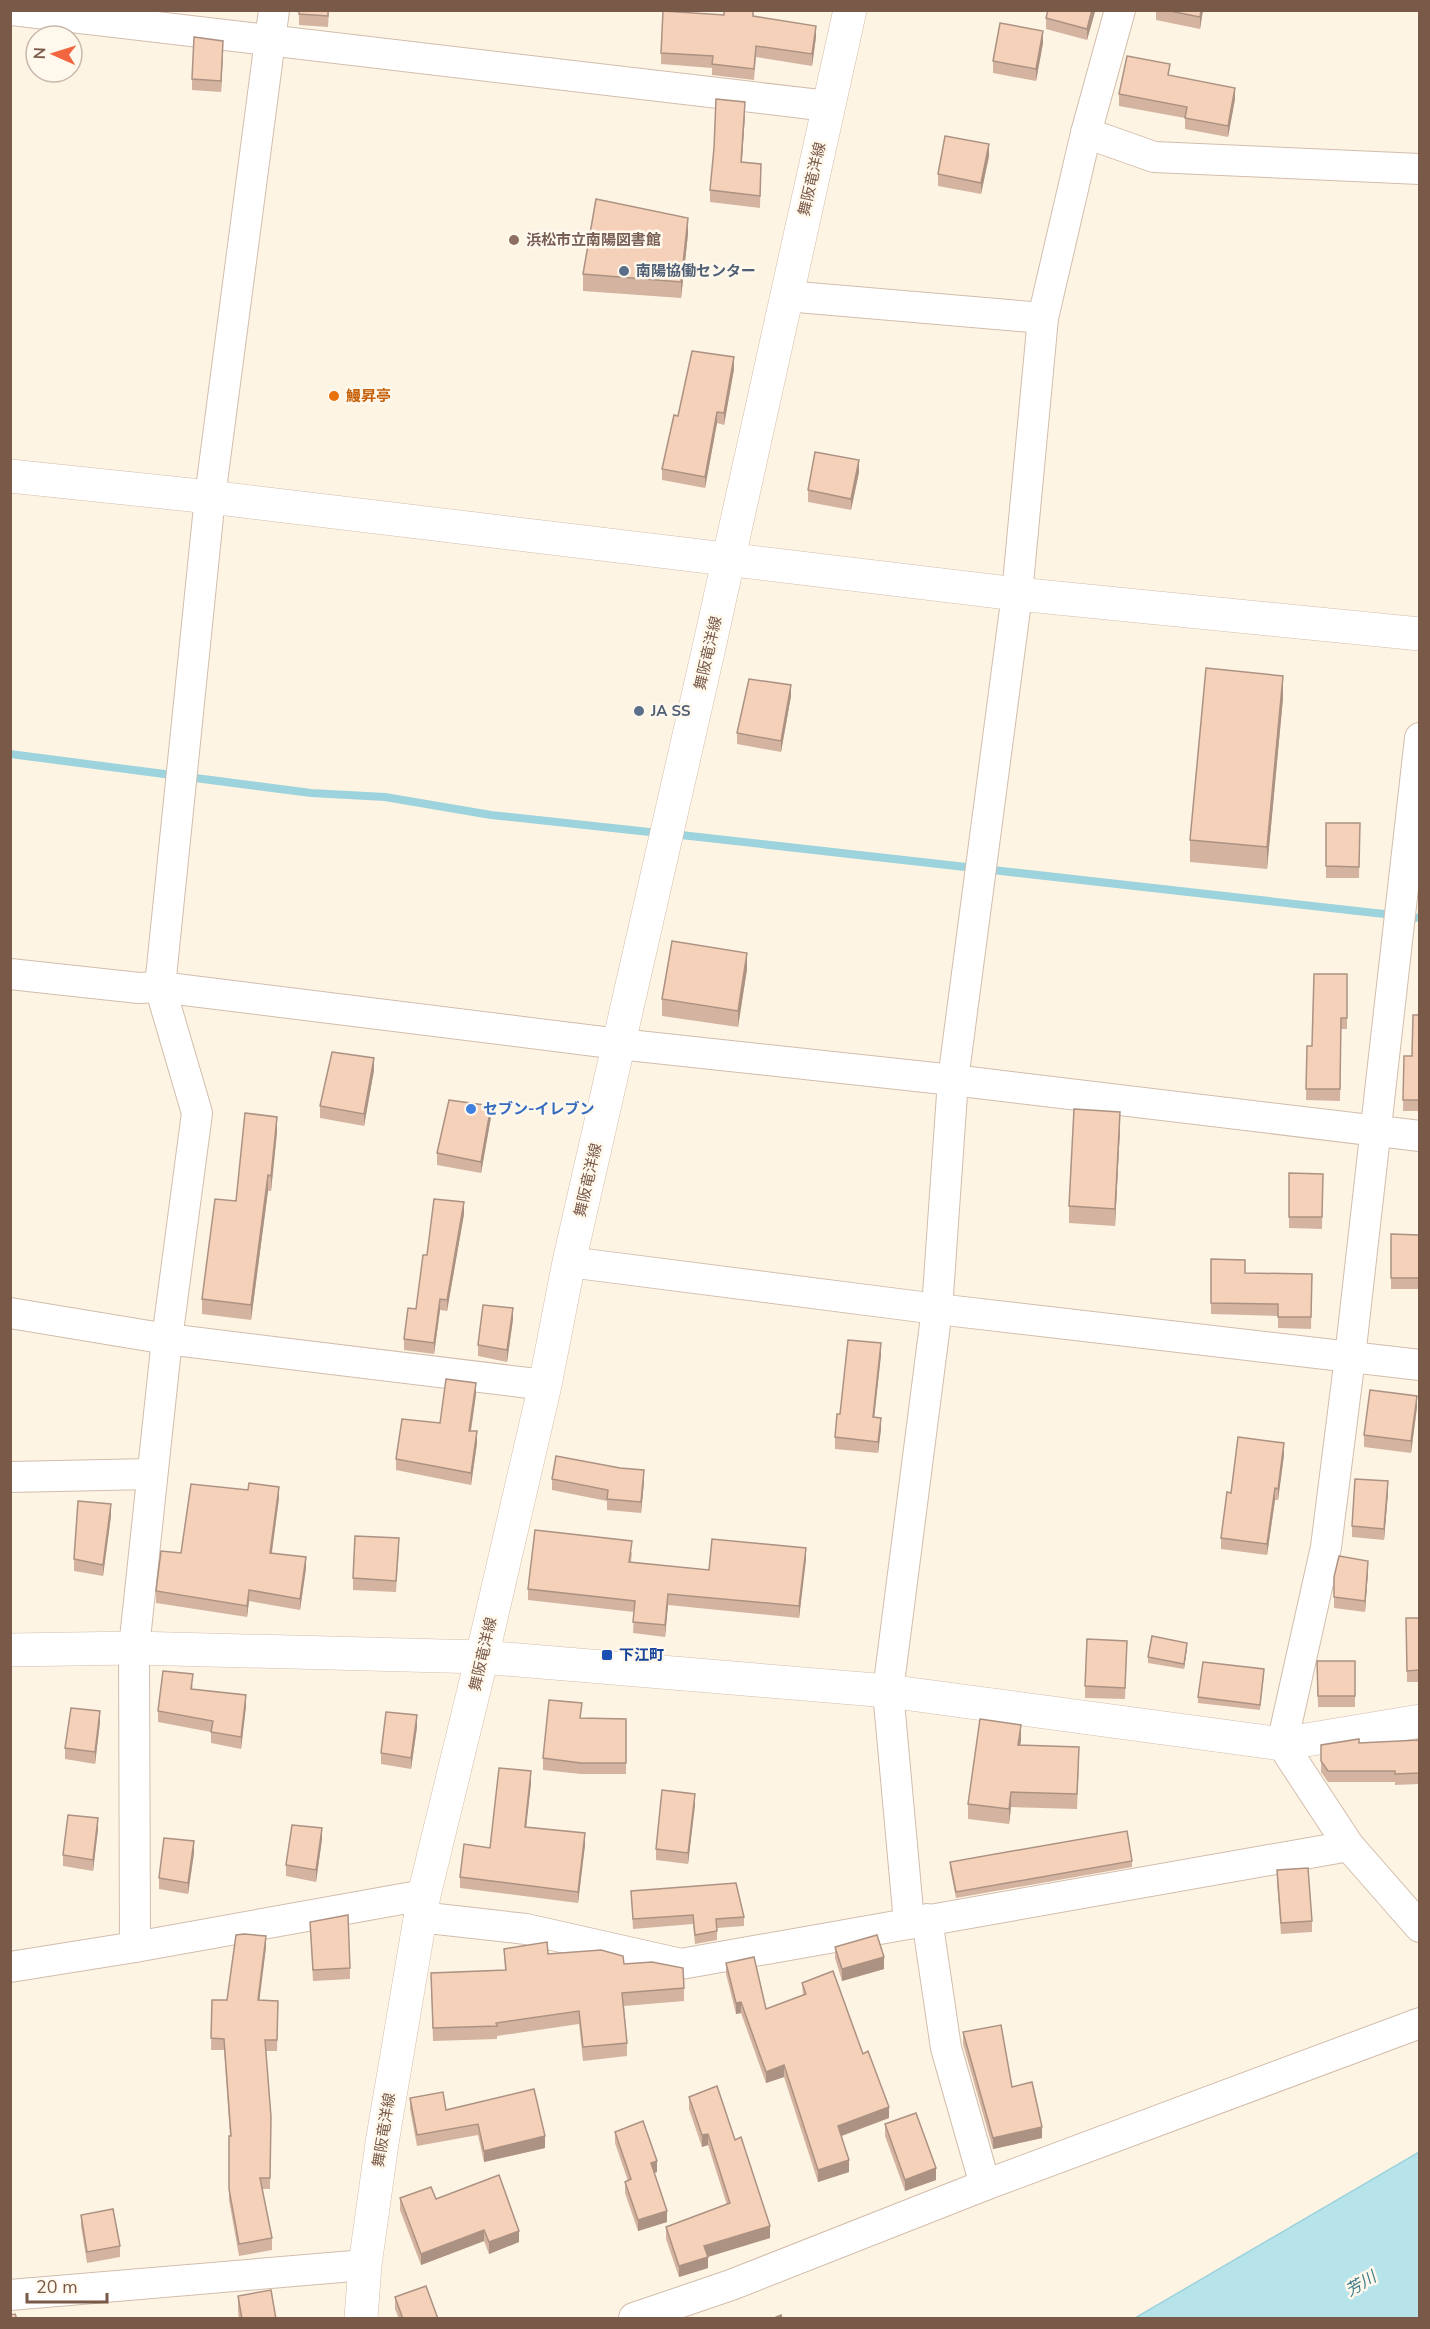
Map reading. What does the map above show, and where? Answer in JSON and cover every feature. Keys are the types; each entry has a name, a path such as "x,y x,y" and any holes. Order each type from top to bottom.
{"street":[{"path":"12,10 828,106"},
{"path":"135,1947 134,1648 151,1474 196,1113 160,987 210,497 274,10"},
{"name":"舞阪竜洋線","path":"361,2319 365,2265 382,2143 422,1906 545,1384 569,1262 850,10"},
{"path":"985,2185 946,2048 918,1921 888,1691 937,1310 953,1080 1017,594 1043,318 1086,132 1120,10"},
{"path":"1086,132 1154,157 1419,169"},
{"path":"786,296 1043,318"},
{"path":"10,476 210,497 1017,594 1419,634"},
{"path":"1419,738 1376,1131 1326,1547 1282,1744 1349,1846 1419,1927"},
{"path":"10,974 139,988 160,987 619,1044 953,1080 1419,1136"},
{"path":"569,1262 937,1310 1419,1365"},
{"path":"10,1313 167,1339 545,1384"},
{"path":"10,1477 151,1474"},
{"path":"10,1650 134,1648 482,1657 888,1691 1282,1744 1419,1721"},
{"path":"10,1967 422,1906 681,1964 1349,1846"},
{"path":"634,2319 730,2285 985,2185 1419,2023"},
{"path":"10,2295 365,2265"}],"water":[{"name":"芳川","path":"1419,2152 1419,2318 1135,2318"}],"building":[{"path":"299,10 328,10 328,16 299,14"},
{"path":"724,10 753,10 753,16 816,26 812,54 756,46 754,69 712,64 713,56 661,53 663,11 724,15"},
{"path":"1048,10 1092,10 1087,29 1046,18"},
{"path":"1165,10 1201,10 1200,17"},
{"path":"1000,23 1043,31 1036,69 993,61"},
{"path":"194,37 223,41 221,81 192,79"},
{"path":"1127,56 1170,64 1168,75 1235,88 1228,126 1185,118 1187,107 1119,94"},
{"path":"716,99 745,102 741,162 761,164 760,196 710,190"},
{"path":"945,136 989,144 981,183 938,174"},
{"path":"596,199 688,218 681,282 583,274"},
{"path":"692,351 734,357 724,413 717,412 705,477 662,469 674,415 678,416"},
{"path":"815,452 859,460 851,499 808,490"},
{"path":"1206,668 1283,676 1267,847 1190,840"},
{"path":"749,679 791,685 781,741 737,733"},
{"path":"1326,823 1360,823 1359,867 1326,866"},
{"path":"672,941 747,953 738,1011 662,999"},
{"path":"1314,974 1347,974 1347,1018 1341,1018 1340,1089 1306,1089 1307,1046 1312,1046"},
{"path":"1413,1015 1419,1015 1419,1100 1403,1100 1404,1056 1412,1056"},
{"path":"332,1052 374,1058 364,1114 320,1106"},
{"path":"449,1100 491,1106 481,1162 437,1153"},
{"path":"1074,1109 1120,1112 1115,1209 1069,1206"},
{"path":"245,1113 277,1117 271,1176 268,1175 251,1305 202,1299 215,1199 236,1201"},
{"path":"1289,1173 1323,1174 1322,1217 1289,1217"},
{"path":"434,1199 464,1202 447,1300 440,1299 434,1343 404,1339 408,1308 416,1309 423,1255 427,1255"},
{"path":"1391,1234 1419,1235 1419,1278 1391,1278"},
{"path":"1211,1259 1245,1260 1245,1273 1312,1274 1311,1317 1278,1317 1278,1304 1211,1303"},
{"path":"483,1305 513,1308 507,1350 478,1345"},
{"path":"848,1340 881,1343 873,1417 881,1418 878,1442 835,1437 837,1414 840,1414"},
{"path":"446,1379 476,1383 469,1431 477,1431 471,1473 396,1459 402,1419 440,1423"},
{"path":"1370,1390 1417,1396 1411,1441 1364,1435"},
{"path":"1238,1437 1284,1443 1267,1544 1221,1538 1227,1492 1231,1493"},
{"path":"556,1456 644,1470 641,1502 607,1499 608,1490 552,1479"},
{"path":"1355,1479 1388,1481 1384,1529 1352,1526"},
{"path":"249,1483 279,1487 270,1553 306,1557 300,1599 249,1590 247,1606 156,1591 161,1551 181,1553 191,1484 248,1490"},
{"path":"78,1501 111,1504 103,1565 74,1559"},
{"path":"535,1530 632,1541 629,1562 709,1570 712,1539 806,1548 799,1606 668,1594 665,1625 633,1622 635,1601 528,1589"},
{"path":"355,1536 399,1538 396,1581 353,1578"},
{"path":"1339,1556 1368,1561 1365,1601 1334,1597 1334,1577"},
{"path":"1406,1618 1419,1618 1419,1670 1407,1671"},
{"path":"1152,1636 1187,1643 1184,1664 1148,1657"},
{"path":"1087,1639 1127,1641 1125,1688 1085,1686"},
{"path":"1317,1661 1355,1661 1355,1696 1318,1696"},
{"path":"1203,1662 1264,1669 1260,1705 1198,1697"},
{"path":"163,1671 193,1674 191,1689 246,1695 241,1737 211,1732 213,1721 158,1711"},
{"path":"549,1700 582,1703 580,1718 626,1719 626,1763 581,1763 543,1758"},
{"path":"71,1708 100,1711 95,1752 65,1748"},
{"path":"386,1712 417,1715 411,1758 381,1753"},
{"path":"980,1719 1021,1725 1018,1745 1079,1747 1077,1794 1011,1792 1009,1809 968,1804"},
{"path":"1359,1739 1359,1743 1419,1740 1419,1773 1328,1771 1321,1761 1321,1745"},
{"path":"499,1768 531,1771 525,1827 585,1833 578,1892 460,1877 464,1844 490,1848"},
{"path":"662,1790 695,1794 688,1853 656,1849"},
{"path":"68,1815 98,1818 93,1860 63,1855"},
{"path":"292,1825 322,1828 316,1870 286,1865"},
{"path":"1127,1831 1132,1861 956,1892 950,1862"},
{"path":"164,1838 194,1841 188,1883 159,1878"},
{"path":"1308,1868 1312,1921 1281,1923 1277,1870"},
{"path":"736,1883 744,1917 716,1919 717,1931 695,1935 693,1915 633,1919 631,1891"},
{"path":"348,1915 350,1968 313,1970 310,1922"},
{"path":"236,1935 266,1936 258,2000 278,2001 277,2040 265,2040 271,2117 270,2178 260,2178 272,2238 239,2244 229,2189 229,2136 231,2136 224,2039 211,2038 212,2000 227,2000"},
{"path":"877,1935 884,1957 842,1969 835,1947"},
{"path":"547,1942 548,1954 601,1950 623,1956 624,1964 652,1962 683,1968 684,1988 622,1993 627,2043 583,2047 579,2011 496,2023 497,2026 433,2028 431,1973 506,1970 504,1949"},
{"path":"754,1957 766,2009 806,1994 802,1983 833,1971 863,2054 868,2051 889,2107 838,2126 849,2160 818,2170 784,2065 766,2072 741,2002 736,2003 726,1963"},
{"path":"1001,2025 1012,2087 1032,2082 1042,2127 993,2138 963,2032"},
{"path":"717,2086 735,2140 741,2137 770,2226 704,2246 708,2257 679,2266 666,2227 730,2203 708,2134 702,2135 689,2097"},
{"path":"534,2089 545,2136 484,2151 478,2124 417,2135 410,2098 443,2092 446,2110"},
{"path":"916,2113 936,2168 905,2180 885,2124"},
{"path":"643,2121 657,2161 651,2163 667,2211 638,2220 625,2182 631,2179 615,2132"},
{"path":"499,2175 519,2231 489,2242 484,2230 421,2254 400,2198 431,2187 436,2199"},
{"path":"113,2209 120,2246 87,2252 81,2215"},
{"path":"426,2286 438,2319 403,2319 395,2297"},
{"path":"271,2290 276,2319 242,2319 238,2296"},
{"path":"15,2314 17,2319 10,2319 10,2315"}],"waterway":[{"path":"10,754 311,793 385,797 491,815 659,833"},
{"path":"672,834 1420,918"}],"place":[{"name":"浜松市立南陽図書館","path":"514,240"},
{"name":"南陽協働センター","path":"624,271"},
{"name":"鰻昇亭","path":"334,396"},
{"name":"JA SS","path":"639,711"},
{"name":"セブン-イレブン","path":"471,1109"},
{"name":"下江町","path":"607,1655"}]}
